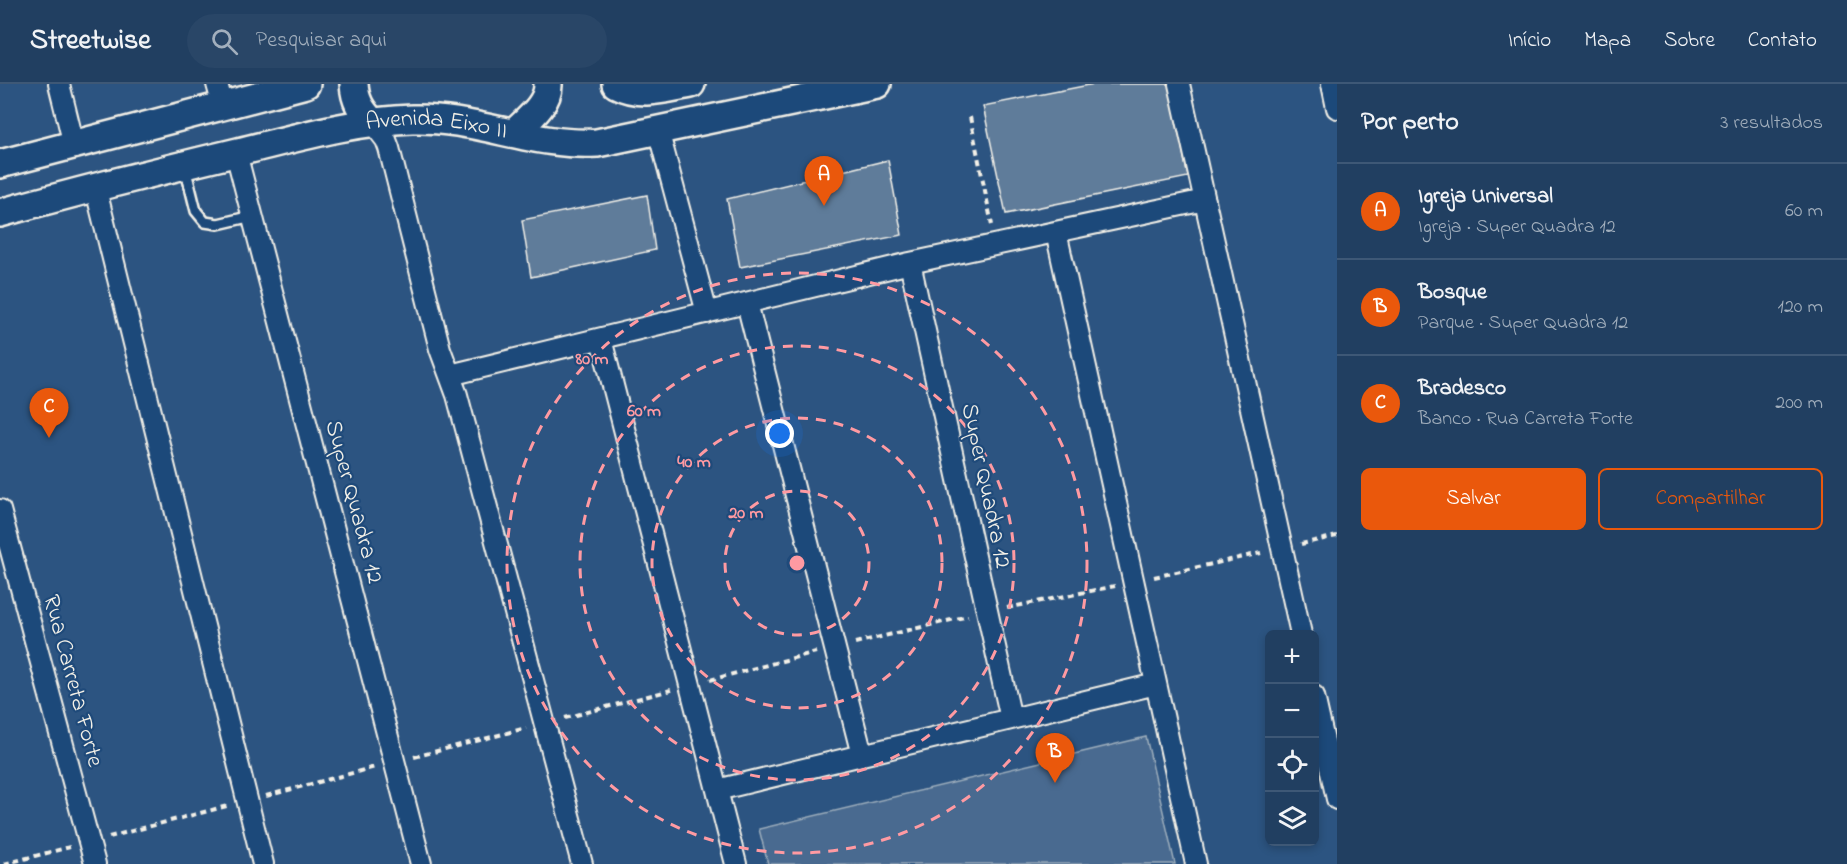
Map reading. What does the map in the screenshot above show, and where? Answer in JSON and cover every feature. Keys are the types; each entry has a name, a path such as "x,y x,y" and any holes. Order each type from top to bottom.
{"street":[{"path":"59,84 74,145"},
{"path":"0,164 74,145 220,95 306,84"},
{"path":"354,84 359,106 386,140 389,148 440,349 450,375 582,864"},
{"path":"514,133 539,107 548,90 548,84"},
{"path":"616,84 639,92 653,92 691,84"},
{"name":"Avenida Eixo II","path":"0,213 95,186 372,122 439,120 567,143 597,143 877,84"},
{"path":"1179,84 1300,630"},
{"path":"1332,84 1337,108"},
{"path":"658,130 707,313"},
{"name":"Super Quadra 12","path":"236,153 421,864"},
{"path":"95,186 263,864"},
{"path":"450,375 910,263 1205,200"},
{"path":"1056,232 1196,864"},
{"name":"Super Quadra 12","path":"910,263 1011,719"},
{"path":"747,303 862,755"},
{"path":"601,339 736,864"},
{"name":"Rua Carreta Forte","path":"0,510 94,864"},
{"path":"717,790 1156,684"},
{"path":"1319,718 1337,799"}],"lane":[{"path":"184,165 196,211 205,222 218,224 252,216"}],"path":[{"path":"970,117 997,244"}],"shaded area":[{"path":"1146,737 1175,864 768,864 759,829"}],"building":[{"path":"1094,84 1169,84 1188,177 1006,214 983,106"},
{"path":"888,160 902,235 740,267 727,199"},
{"path":"647,195 655,250 531,277 522,220"}],"place":[{"name":"Igreja Universal","path":"824,206"},
{"name":"Bradesco","path":"49,438"},
{"name":"Bosque","path":"1055,783"}]}
